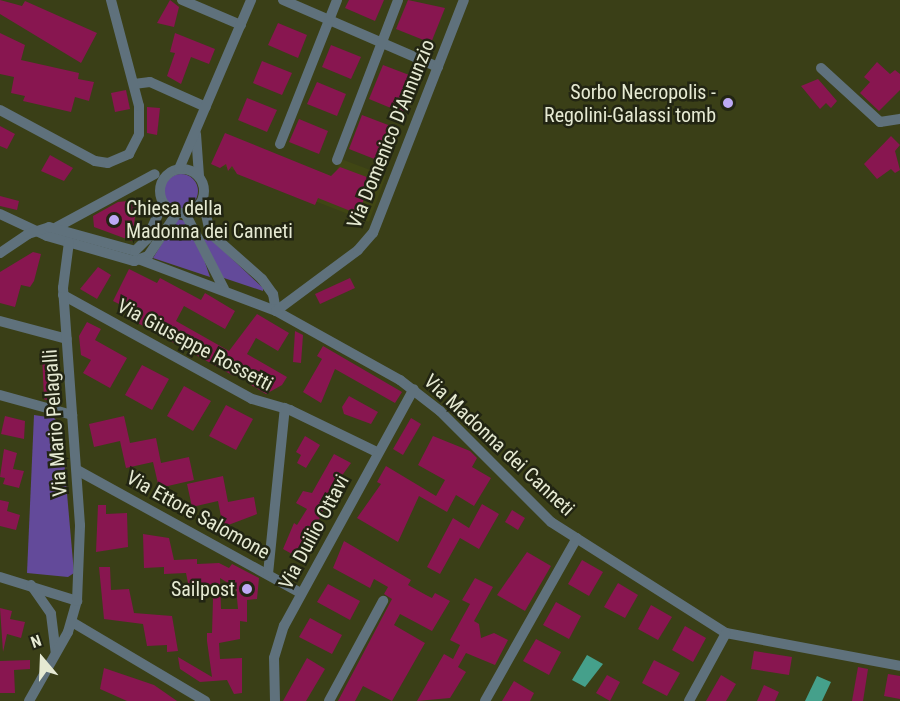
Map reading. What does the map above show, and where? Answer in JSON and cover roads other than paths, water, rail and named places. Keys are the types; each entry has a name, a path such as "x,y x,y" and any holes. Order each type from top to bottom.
{"street":[{"path":"0,110 108,163 126,156 137,140 140,115 111,0"},
{"path":"182,0 241,25"},
{"path":"0,253 36,230 57,228 135,251 143,245 164,203 163,181 179,169 251,0"},
{"path":"283,0 438,68"},
{"path":"280,144 337,0"},
{"path":"337,160 398,0"},
{"name":"Via Domenico D'Annunzio","path":"276,311 358,250 373,233 464,0"},
{"path":"821,68 880,122 900,119"},
{"path":"134,84 150,82 206,107"},
{"path":"196,129 199,176 204,186 203,200 210,233 262,279 276,311"},
{"path":"179,169 199,176"},
{"path":"57,228 155,174"},
{"path":"141,260 181,213 203,200"},
{"path":"164,203 181,213 199,232 211,271 225,290"},
{"name":"Via Madonna dei Canneti","path":"0,214 69,242 141,260 276,311 414,389 531,505 577,538 726,633 900,666"},
{"name":"Via Mario Pelagalli","path":"29,701 72,622 77,602 81,542 63,295 69,242"},
{"name":"Via Giuseppe Rossetti","path":"63,295 249,397 285,408 377,452"},
{"path":"0,321 67,339"},
{"name":"Via Duilio Ottavi","path":"275,701 272,672 277,644 301,593 377,452 414,389"},
{"path":"0,395 72,415"},
{"path":"268,574 285,408"},
{"name":"Via Ettore Salomone","path":"76,470 301,593"},
{"path":"484,701 577,538"},
{"path":"0,577 31,585 77,602"},
{"path":"31,585 51,614 56,652"},
{"path":"329,701 383,601"},
{"path":"72,622 205,701"},
{"path":"689,701 726,633"}],"water":[{"path":"587,655 603,664 585,687 572,680"},
{"path":"817,676 831,682 822,701 805,701"}],"place":[{"name":"Sorbo Necropolis - Regolini-Galassi tomb","path":"728,103"},
{"name":"Chiesa della Madonna dei Canneti","path":"114,220"},
{"name":"Sailpost","path":"247,589"}]}
